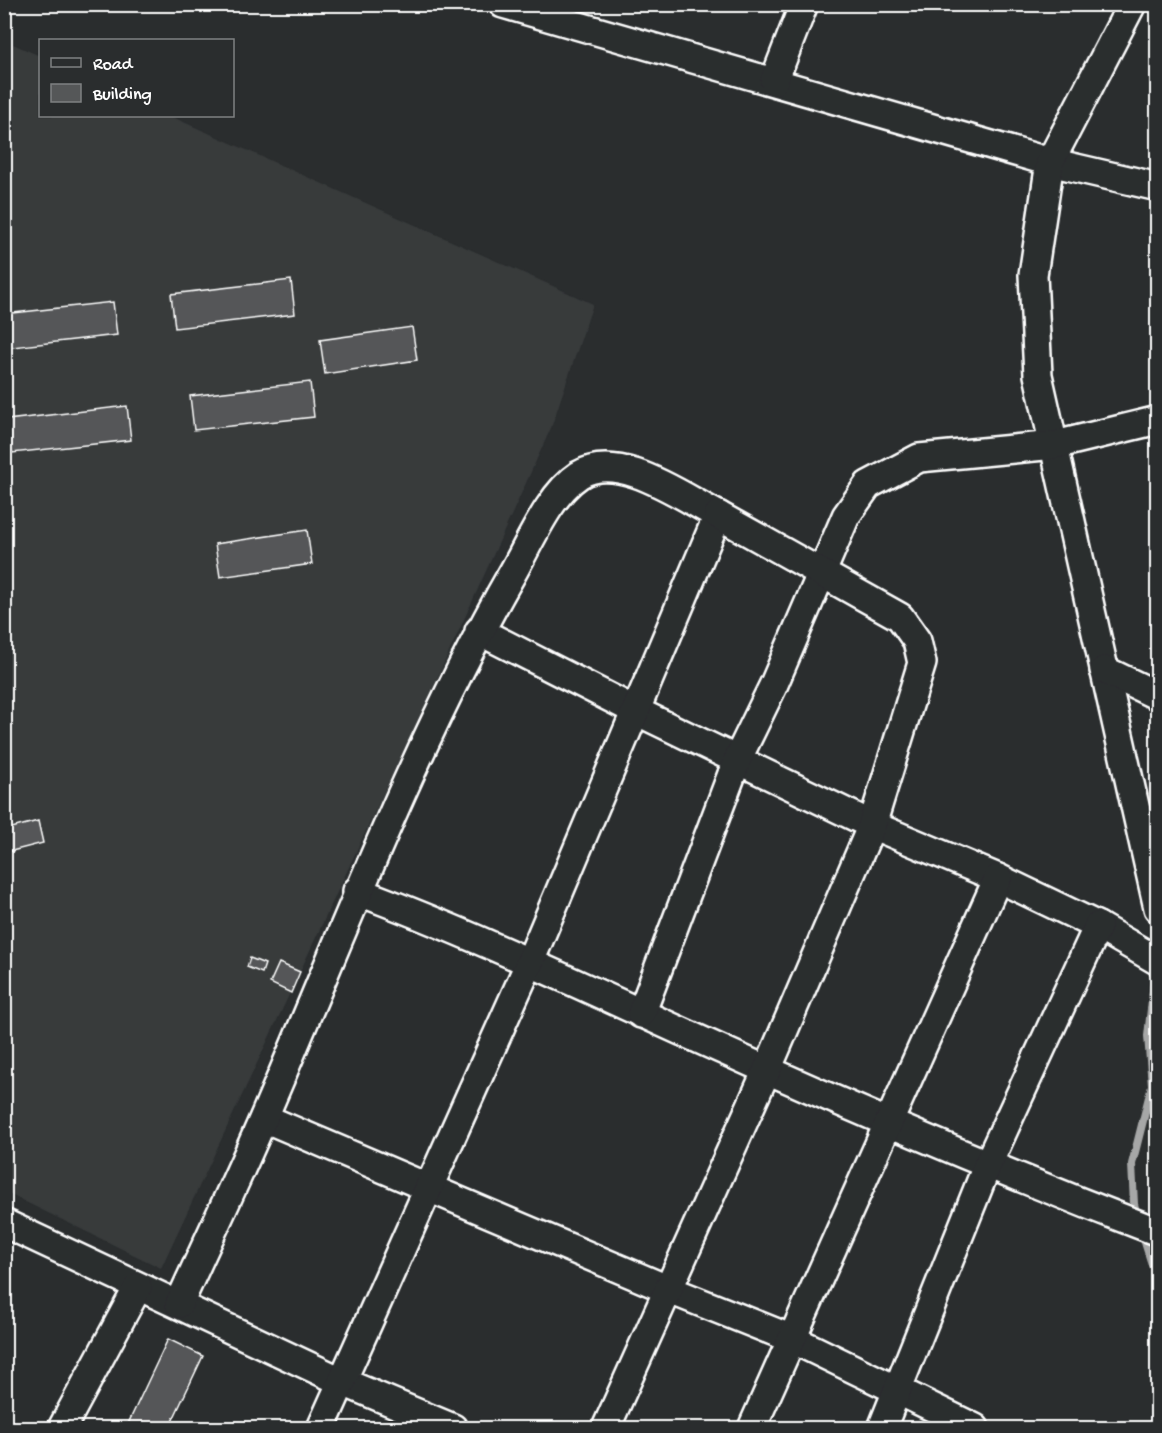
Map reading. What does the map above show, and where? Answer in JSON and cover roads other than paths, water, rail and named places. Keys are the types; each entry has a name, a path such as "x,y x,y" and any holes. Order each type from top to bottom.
{"street":[{"path":"503,4 1050,162 1158,187"},
{"path":"774,81 804,4"},
{"path":"1132,4 1050,162 1033,275 1038,375 1158,908"},
{"path":"641,1014 738,758 774,684 846,516 868,485 919,458 1055,445 1158,420"},
{"path":"179,1304 264,1118 357,891 479,631 559,492 580,474 594,468 617,467 636,473 718,515 900,617 917,640 922,663 872,825 767,1070 606,1428"},
{"path":"321,1428 426,1188 529,964 718,515"},
{"path":"479,631 634,710 738,758 872,825 998,878 1098,926 1158,961"},
{"path":"1104,670 1158,696"},
{"path":"752,1428 790,1338 998,878"},
{"path":"357,891 432,919 641,1014 987,1166 1158,1232"},
{"path":"882,1428 987,1166 1098,926"},
{"path":"264,1118 667,1289 790,1338 975,1428"},
{"path":"4,1223 343,1382 453,1428"},
{"path":"62,1428 138,1287"}],"waterway":[{"path":"1138,1219 1134,1204 1132,1164 1152,1085 1148,1036 1156,964"},
{"path":"1142,1233 1158,1283"}]}
